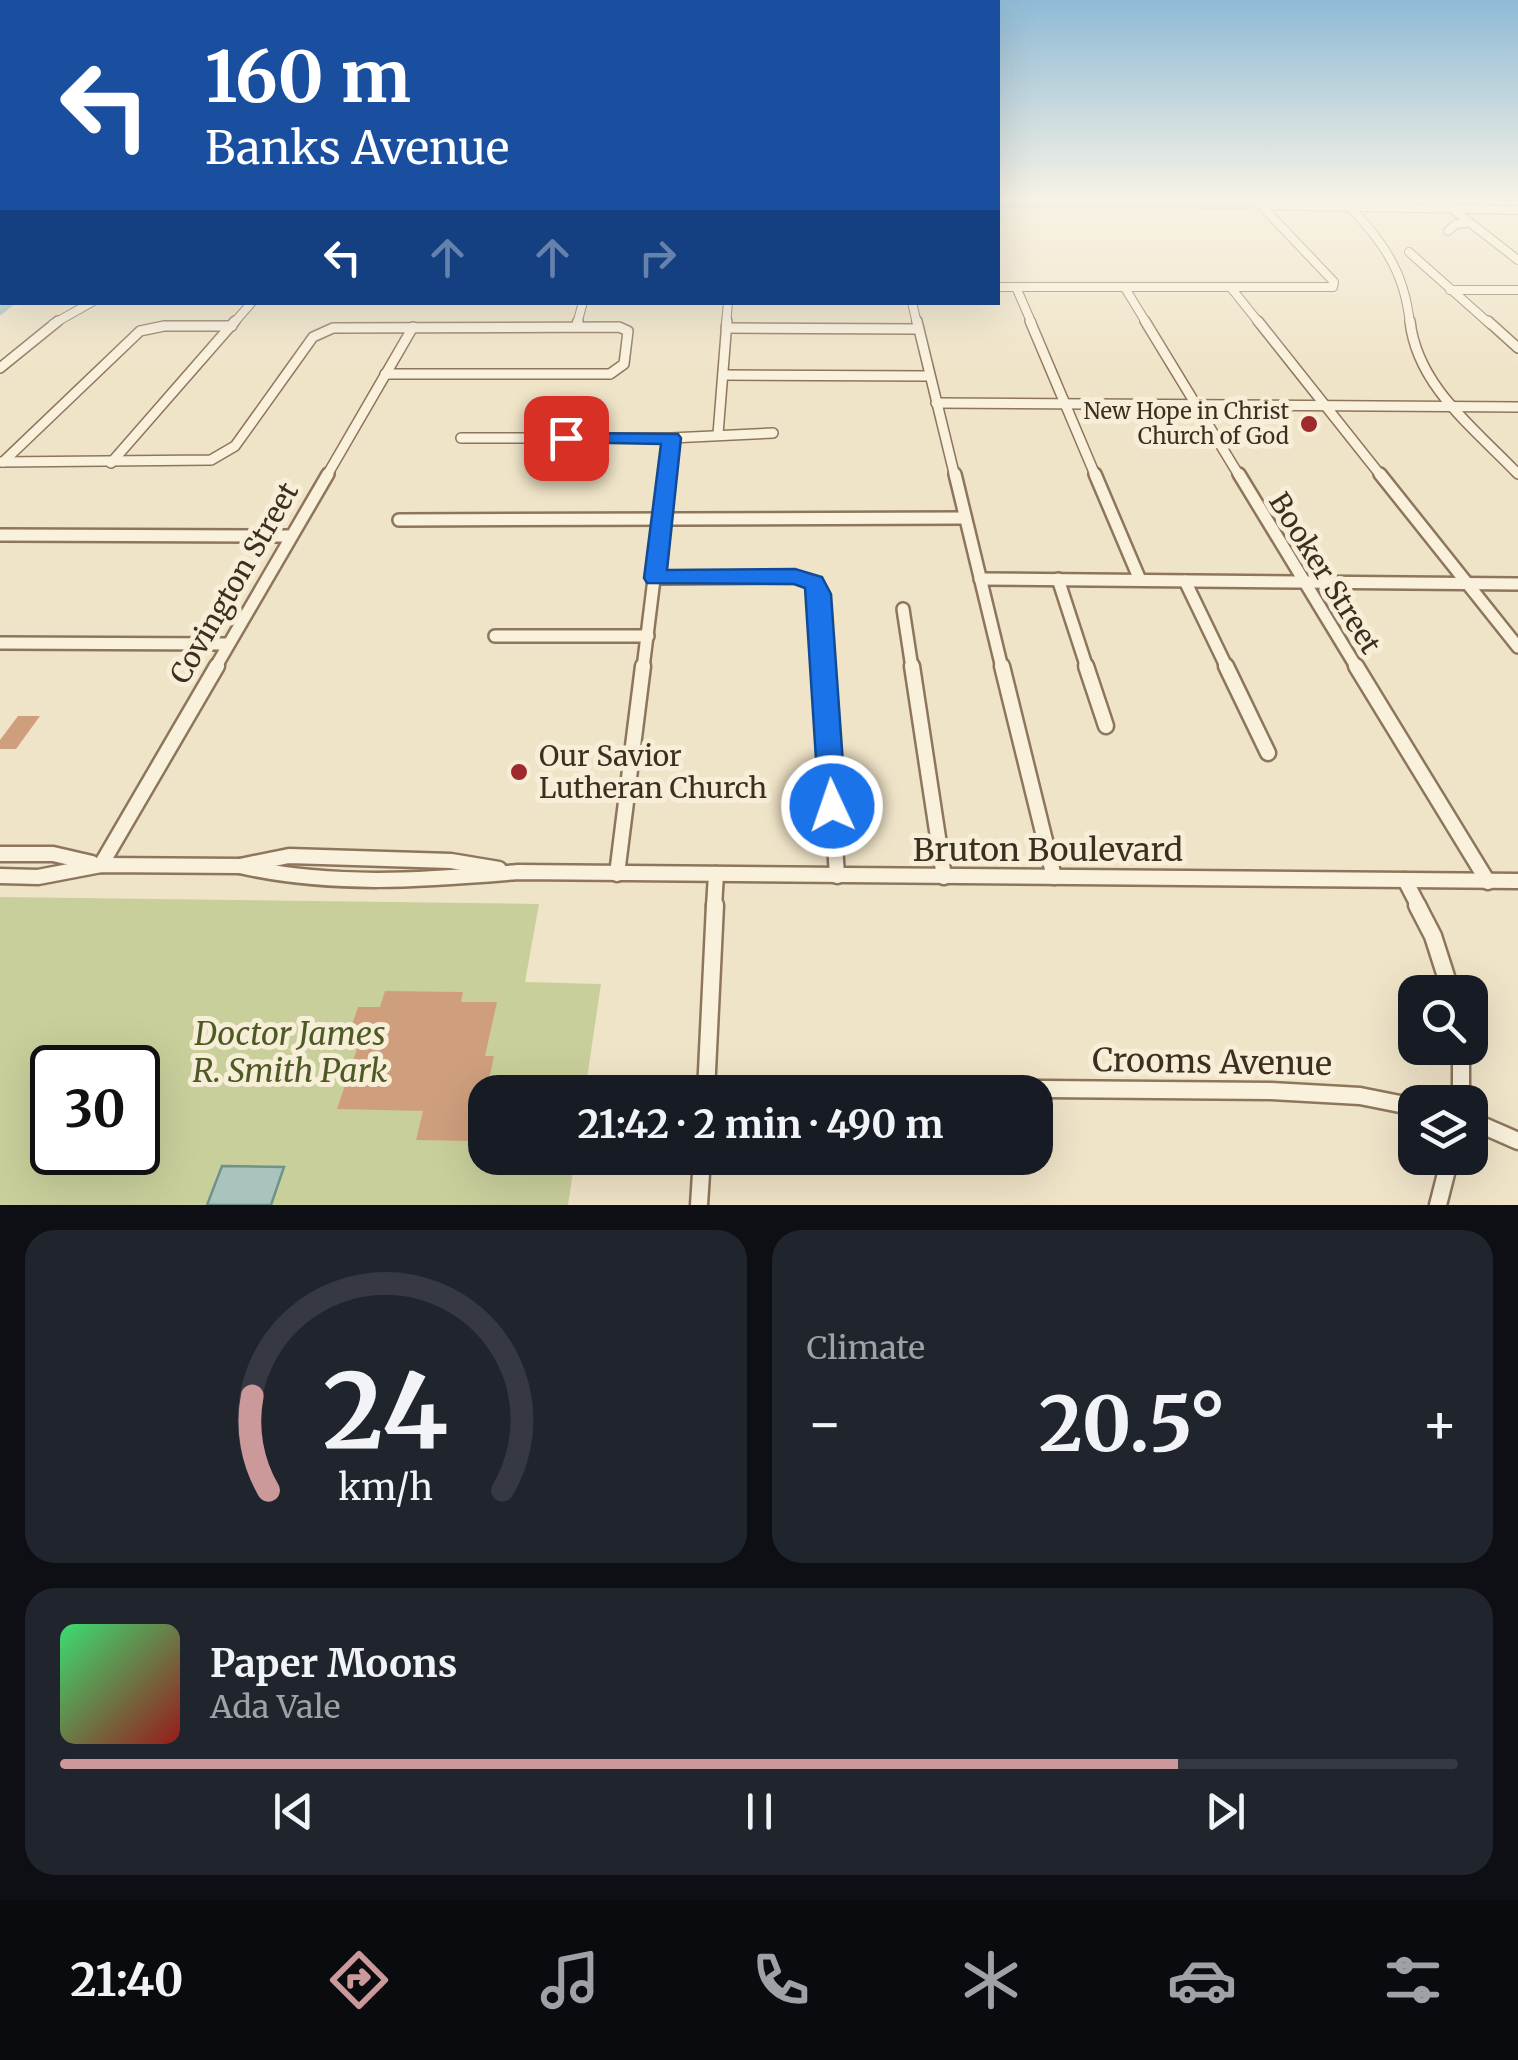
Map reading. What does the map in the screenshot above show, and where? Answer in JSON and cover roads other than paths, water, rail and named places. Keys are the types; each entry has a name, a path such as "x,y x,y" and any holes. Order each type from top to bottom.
{"street":[{"path":"1000,287 1333,287 1334,282 1310,256"},
{"path":"1388,256 1406,288 1416,354 1428,379 1518,474"},
{"path":"1416,256 1518,348"},
{"path":"1016,287 1140,580"},
{"name":"Booker Street","path":"1125,288 1488,882"},
{"path":"1232,289 1518,646"},
{"path":"1450,290 1518,290"},
{"path":"0,368 51,325 87,305"},
{"path":"112,462 250,305"},
{"path":"576,327 582,305"},
{"path":"718,434 728,305"},
{"path":"913,305 1054,876"},
{"path":"1,463 140,331 164,326 232,326"},
{"path":"1,463 211,460 235,446 313,337 346,327 619,328 630,336 620,370 598,375 386,374"},
{"name":"Covington Street","path":"101,865 412,327"},
{"path":"726,328 918,329"},
{"path":"723,375 930,376"},
{"path":"936,403 1518,407"},
{"path":"461,438 671,438 774,433"},
{"path":"617,874 671,438"},
{"path":"399,520 964,518"},
{"path":"0,535 290,536"},
{"path":"655,578 795,577 814,583 820,594 837,876"},
{"path":"980,579 1518,584"},
{"path":"1058,579 1106,726"},
{"path":"1185,580 1268,753"},
{"path":"903,610 944,876"},
{"path":"496,636 648,636"},
{"path":"0,643 228,644"},
{"name":"Bruton Boulevard","path":"0,854 53,854 101,865"},
{"name":"Bruton Boulevard","path":"0,876 38,876 101,865 240,866 280,878 442,879 518,872 1518,882"},
{"path":"707,1075 716,874"},
{"path":"1405,880 1432,936 1445,975"},
{"name":"Crooms Avenue","path":"1053,1090 1271,1090 1360,1096 1398,1103"},
{"path":"1488,1128 1518,1141"},
{"path":"699,1205 701,1175"},
{"path":"1438,1205 1446,1175"}],"water":[{"path":"222,1166 284,1167 271,1205 207,1205"}],"waterway":[{"path":"0,311 7,305"}],"place":[{"name":"New Hope in Christ Church of God","path":"1309,424"},
{"name":"Our Savior Lutheran Church","path":"519,772"}],"park label":[{"name":"Doctor James R. Smith Park","path":"290,1052"}]}
